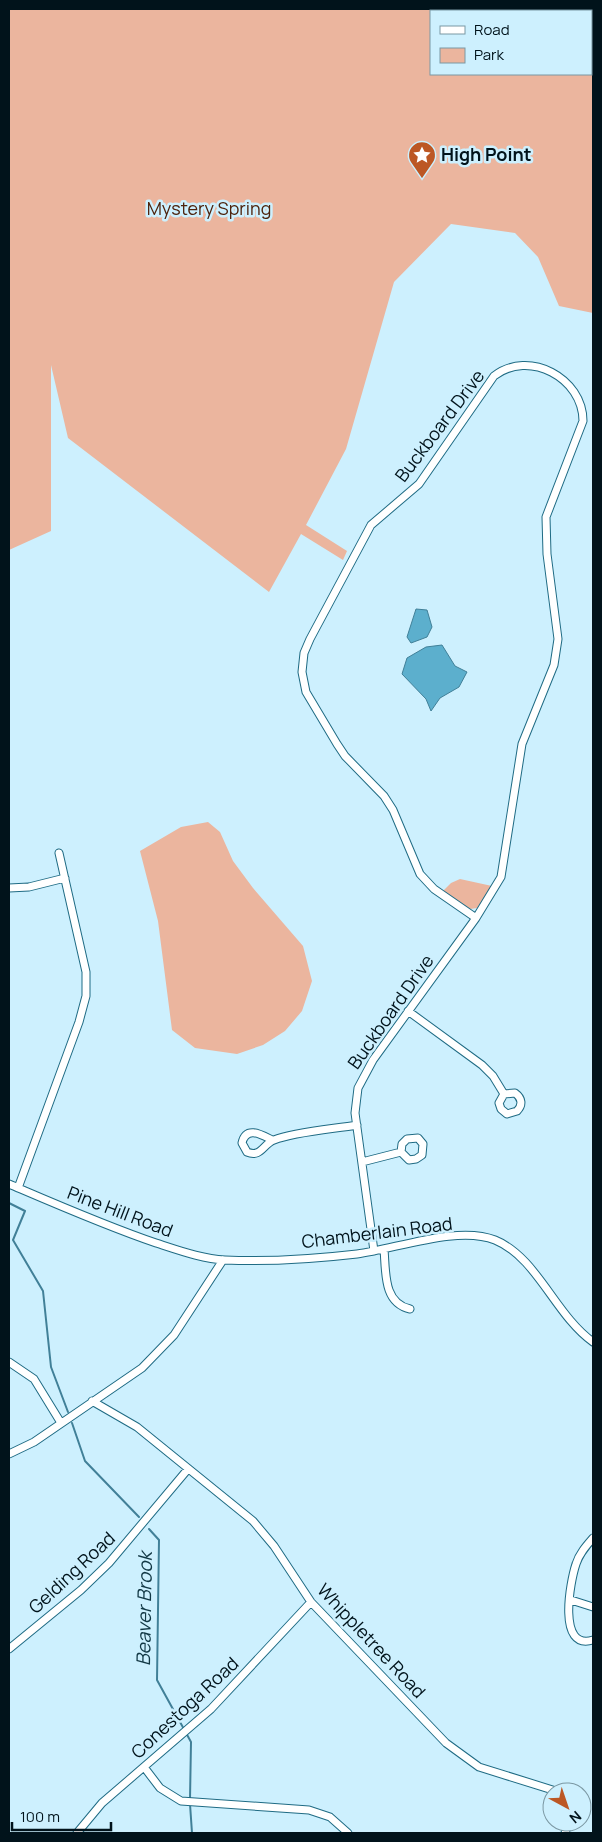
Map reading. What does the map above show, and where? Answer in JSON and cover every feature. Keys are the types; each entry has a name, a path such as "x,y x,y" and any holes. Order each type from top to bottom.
{"street":[{"name":"Buckboard Drive","path":"374,1251 356,1125 356,1104 363,1077 408,1011 476,918 501,877 522,744 554,665 558,639 547,554 546,517 583,421 583,410 578,396 567,382 555,373 532,367 512,366 503,369 494,376 419,484 371,525 310,639 303,663 305,687 314,708 345,756 384,796 393,810 420,874 434,889 476,918"},
{"path":"18,1188 79,1022 86,996 86,972 59,853"},
{"path":"9,888 29,887 65,878"},
{"path":"408,1011 482,1065 493,1076 504,1094"},
{"path":"272,1140 356,1125"},
{"path":"362,1162 401,1152"},
{"name":"Pine Hill Road","path":"9,1184 133,1235 201,1257 223,1260"},
{"name":"Chamberlain Road","path":"223,1260 316,1258 374,1251 444,1237 489,1238 497,1241 523,1260 561,1312 578,1331 593,1342"},
{"path":"384,1249 390,1295 399,1306 410,1309"},
{"path":"9,1454 34,1442 142,1368 174,1335 223,1260"},
{"path":"9,1362 34,1379 61,1423"},
{"name":"Whippletree Road","path":"92,1401 136,1427 231,1502 263,1531 311,1602 446,1743 464,1758 479,1767 542,1787"},
{"name":"Gelding Road","path":"9,1649 81,1590 109,1563 188,1469"},
{"path":"593,1538 583,1550 576,1563 569,1623 572,1634 582,1641 593,1640"},
{"path":"571,1600 593,1607"},
{"name":"Conestoga Road","path":"77,1833 102,1803 211,1709 311,1602"},
{"path":"144,1767 160,1788 181,1801 309,1810 330,1816 348,1833"}],"green space":[{"name":"Mystery Spring","path":"9,9 593,9 593,313 559,306 538,257 515,233 451,224 394,282 346,449 306,525 347,551 343,560 301,534 269,592 68,438 51,365 51,531 9,550"},
{"path":"208,822 220,832 233,861 253,888 303,946 312,981 302,1011 285,1031 263,1045 237,1054 195,1048 172,1030 158,921 140,851 181,827"},
{"path":"460,879 492,886 477,908 470,909 443,891 451,883"}],"water":[{"path":"416,609 427,610 432,627 427,637 411,643 407,637"},
{"path":"442,645 455,666 467,672 459,687 440,698 431,711 426,699 402,674 407,658 426,647"}],"waterway":[{"name":"Beaver Brook","path":"9,1203 25,1211 13,1240 43,1291 51,1367 68,1412"},
{"name":"Beaver Brook","path":"72,1423 85,1461 139,1517"},
{"name":"Beaver Brook","path":"149,1529 159,1540 157,1680 191,1742 190,1799"},
{"name":"Beaver Brook","path":"190,1804 192,1833"}],"place":[{"name":"High Point","path":"422,179"}]}
